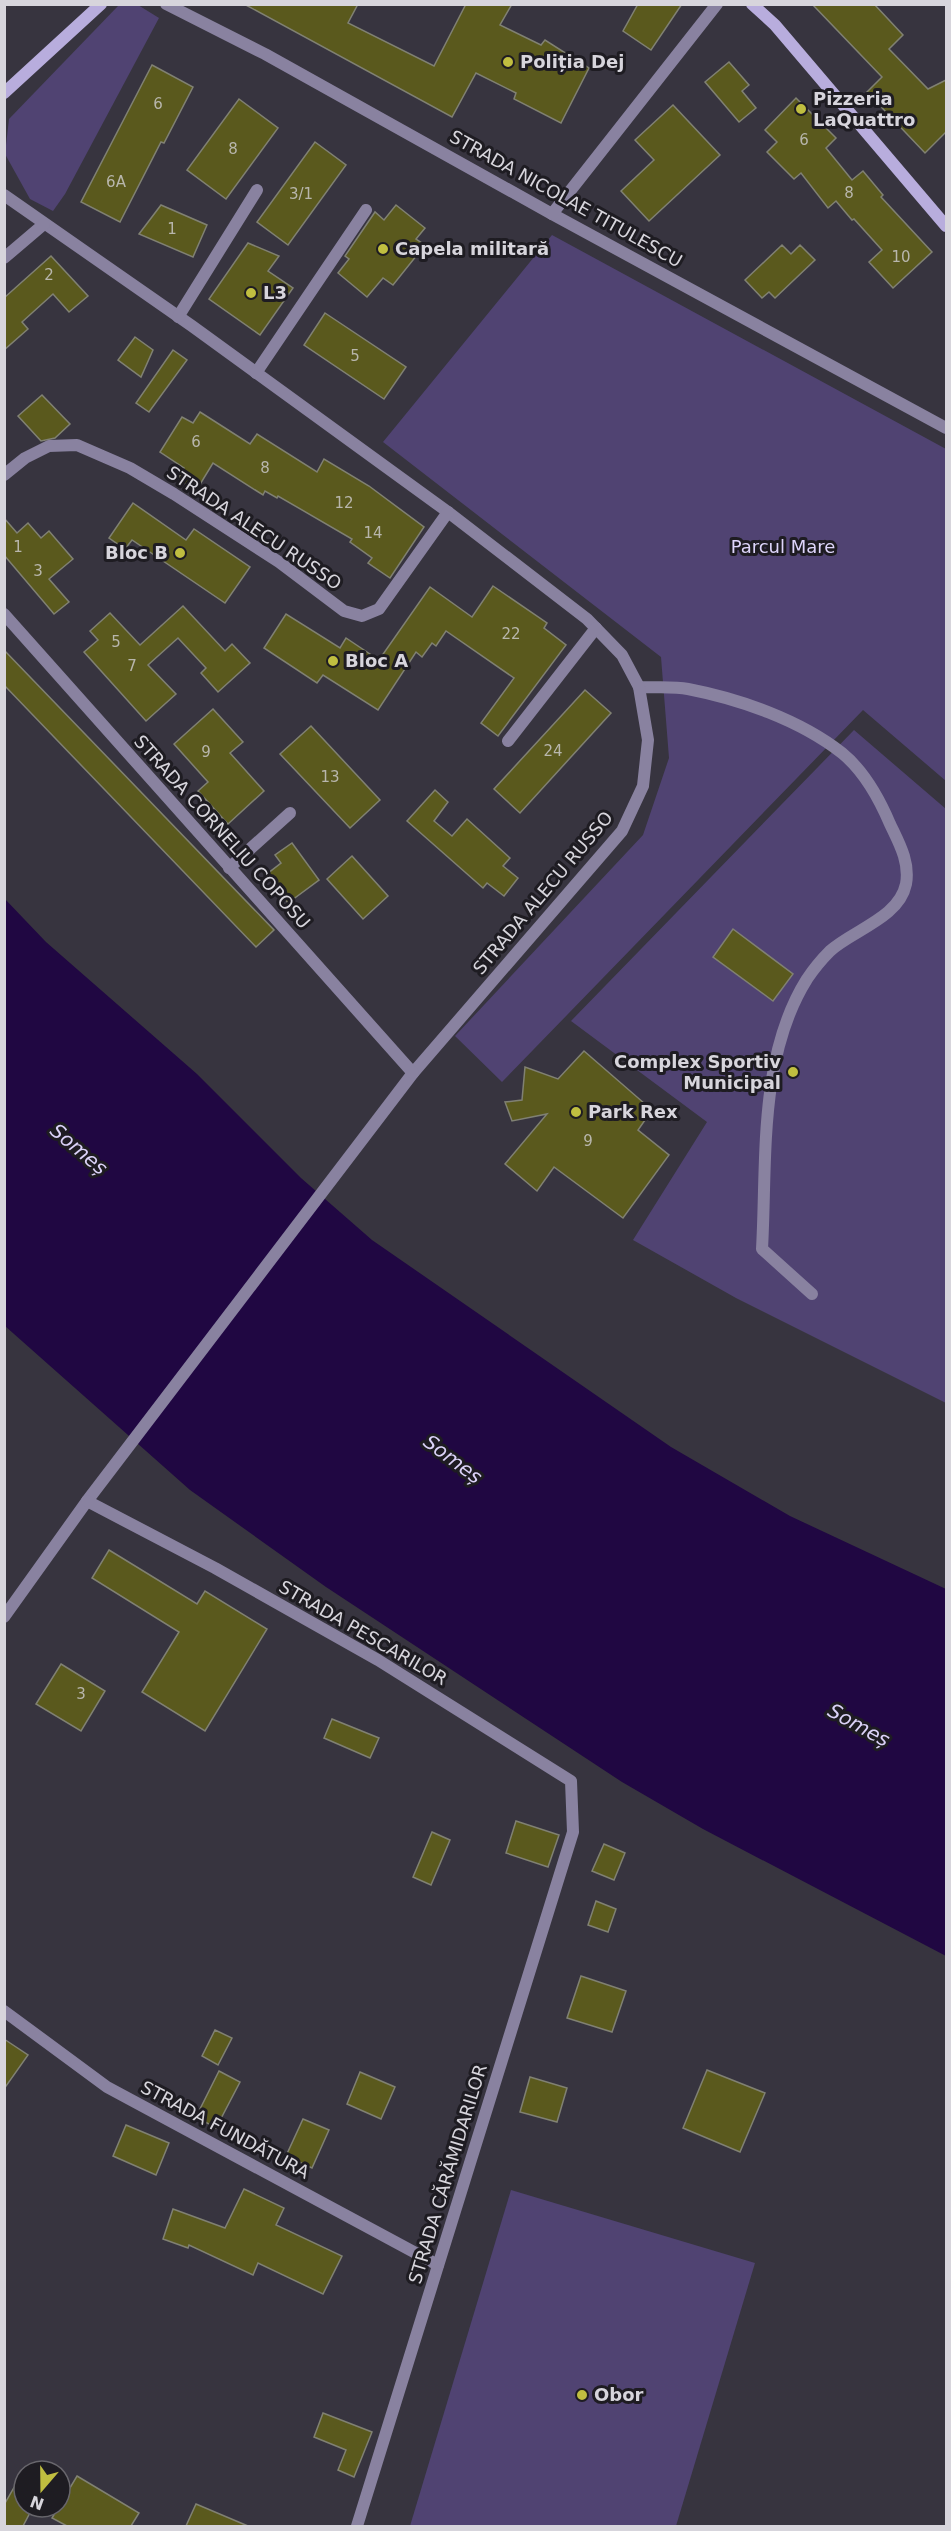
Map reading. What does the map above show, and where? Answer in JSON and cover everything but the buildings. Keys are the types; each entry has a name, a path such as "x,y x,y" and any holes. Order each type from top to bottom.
{"main road":[{"path":"80,25 91,4"},
{"path":"4,93 101,4"},
{"path":"752,4 775,25 946,226"}],"street":[{"name":"STRADA NICOLAE TITULESCU","path":"166,4 265,54 552,214 946,428"},
{"path":"552,214 717,4"},
{"path":"178,317 257,190"},
{"name":"STRADA ALECU RUSSO","path":"4,195 178,317 448,512 596,628 622,655 639,687 648,740 643,786 622,831 413,1073 87,1501 4,1617"},
{"path":"256,373 366,210"},
{"path":"4,258 44,224"},
{"name":"STRADA ALECU RUSSO","path":"4,475 26,458 49,446 76,445 106,456 174,494 279,562 344,611 362,616 379,609 448,512"},
{"name":"STRADA CORNELIU COPOSU","path":"4,614 413,1073"},
{"path":"508,741 596,628"},
{"path":"639,687 687,689 764,711 808,732 843,754 868,782 883,807 907,867 906,885 899,901 876,921 830,951 807,978 792,1008 771,1082 762,1249 812,1294"},
{"path":"229,868 290,813"},
{"name":"STRADA PESCARILOR","path":"87,1501 215,1568 378,1660 571,1780 573,1832"},
{"name":"STRADA CĂRĂMIDARILOR","path":"357,2526 573,1832"},
{"name":"STRADA FUNDĂTURA","path":"4,2011 107,2087 438,2265"}],"green space":[{"path":"119,5 138,5 159,18 65,194 53,211 30,199 5,154 9,119"},
{"name":"Parcul Mare","path":"552,235 946,449 946,781 863,710 502,1082 455,1036 643,835 669,758 661,657 383,442"},
{"name":"Complex Sportiv Municipal","path":"854,730 946,809 946,1403 736,1298 633,1240 707,1122 571,1021"},
{"name":"Obor","path":"511,2190 755,2263 676,2526 410,2526"}],"water":[{"name":"Someș","path":"4,898 46,942 197,1074 301,1178 372,1240 671,1447 790,1516 946,1589 946,1956 703,1829 622,1782 326,1587 190,1490 5,1326"}],"place":[{"name":"Poliția Dej","path":"508,62"},
{"name":"Pizzeria LaQuattro","path":"801,109"},
{"name":"Capela militară","path":"383,249"},
{"name":"L3","path":"251,293"},
{"name":"Bloc B","path":"180,553"},
{"name":"Bloc A","path":"333,661"},
{"name":"Complex Sportiv Municipal","path":"793,1072"},
{"name":"Park Rex","path":"576,1112"},
{"name":"Obor","path":"582,2395"}]}
